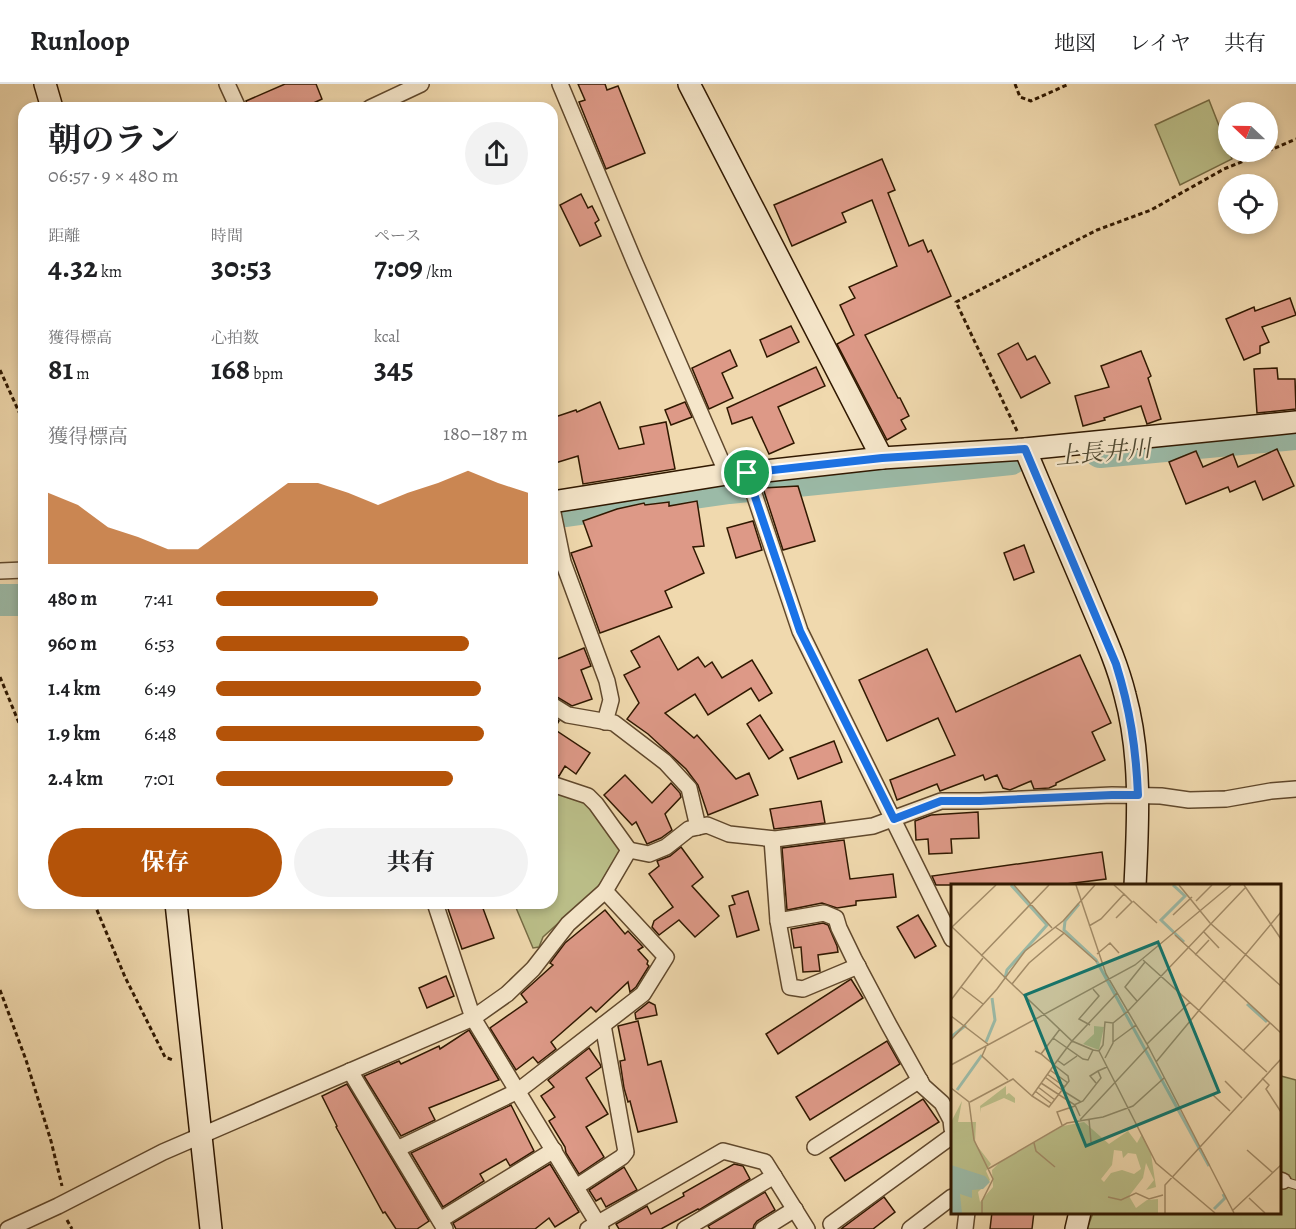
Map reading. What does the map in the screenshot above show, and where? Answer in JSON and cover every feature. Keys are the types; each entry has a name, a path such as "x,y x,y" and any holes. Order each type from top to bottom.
{"street":[{"path":"45,84 50,102"},
{"path":"227,84 235,102"},
{"path":"383,102 421,84"},
{"path":"560,84 640,274 737,473 800,631 951,937"},
{"path":"689,84 882,458"},
{"path":"558,501 737,473 882,458 1025,449 1296,422"},
{"path":"1025,449 1116,664 1125,696 1132,728 1138,795 1135,884"},
{"path":"558,566 607,681 611,700 605,722"},
{"path":"0,571 18,570"},
{"path":"558,709 568,715 614,723 665,762 688,788 698,827"},
{"path":"558,786 588,796 629,850 649,854 666,847 689,829 707,825 729,834 772,839 873,826 941,801 1112,795 1161,796 1189,800 1226,799 1296,789"},
{"path":"772,839 778,921 790,987 803,989 858,966"},
{"path":"8,1229 163,1152 473,1018 507,994 533,969 568,924 605,891 629,850"},
{"path":"396,1149 518,1091 643,994 666,957 605,891"},
{"path":"177,909 211,1229"},
{"path":"437,909 473,1018 576,1187 596,1227 723,1151 765,1162 807,1229"},
{"path":"778,921 824,913 836,918 858,966 922,1086 942,1104 951,1120"},
{"path":"576,1187 622,1157 626,1152 603,1025"},
{"path":"350,1071 442,1225 554,1150"},
{"path":"816,1147 920,1080"},
{"path":"831,1224 951,1137"},
{"path":"685,1229 774,1176"},
{"path":"910,1229 951,1198"},
{"path":"763,1229 795,1209"},
{"path":"965,1229 967,1214"},
{"path":"1076,1229 1080,1214"}],"path":[{"path":"1015,84 1020,97 1031,101 1069,84"},
{"path":"1278,146 1296,139"},
{"path":"1025,449 956,302 1097,231 1151,210 1241,162"},
{"path":"0,370 18,410"},
{"path":"0,677 18,720"},
{"path":"97,909 125,977 165,1057 194,1069"},
{"path":"0,990 26,1060 51,1141 66,1202"}],"green space":[{"path":"1209,100 1218,123 1218,162 1226,162 1180,185 1155,125"},
{"path":"558,792 591,805 624,850 603,883 543,937 539,947 533,948 517,909 558,909"},
{"path":"1281,1076 1296,1080 1296,1229 1087,1229 1093,1214 1281,1214"}],"building":[{"path":"285,84 316,84 322,99 316,102 246,101"},
{"path":"578,84 605,84 607,90 618,86 645,153 606,169 579,102 585,100"},
{"path":"882,159 895,190 888,193 909,246 923,240 928,252 931,250 951,296 865,335 909,416 901,420 906,429 887,440 837,344 854,335 840,305 855,298 849,287 897,266 872,200 842,213 846,222 792,246 774,205"},
{"path":"581,194 588,208 592,206 599,220 595,223 601,236 580,246 560,205"},
{"path":"1290,298 1296,315 1262,327 1269,342 1260,346 1260,353 1244,360 1226,319 1254,307 1255,311"},
{"path":"791,326 799,342 767,357 760,340"},
{"path":"1018,343 1027,360 1035,356 1050,383 1021,398 998,354"},
{"path":"730,350 737,366 722,373 733,398 709,409 692,368"},
{"path":"1141,351 1151,376 1148,378 1161,419 1147,424 1141,406 1083,426 1075,396 1109,387 1101,366"},
{"path":"816,367 825,386 778,407 794,443 769,454 752,417 732,424 727,408"},
{"path":"1277,368 1278,379 1295,379 1296,409 1257,413 1254,369"},
{"path":"600,402 619,449 644,444 640,427 666,422 675,469 583,484 578,456 558,462 558,416 576,410 577,412"},
{"path":"685,402 692,417 671,425 665,410"},
{"path":"1277,449 1294,486 1263,500 1255,481 1230,492 1228,487 1186,504 1169,462 1196,451 1203,467 1233,454 1238,467"},
{"path":"798,486 815,541 783,550 763,488"},
{"path":"697,501 704,546 693,547 704,573 665,591 672,607 600,633 571,553 592,546 583,521 617,509 644,503 645,505 669,502 669,506"},
{"path":"753,521 762,550 736,558 727,528"},
{"path":"1024,545 1034,572 1014,580 1004,553"},
{"path":"659,636 678,670 698,657 705,667 712,662 722,678 752,660 772,693 759,701 751,688 708,715 695,694 665,713 694,738 697,735 736,779 749,773 758,795 708,815 698,785 686,769 648,734 627,719 639,703 624,675 640,667 631,651"},
{"path":"584,648 591,666 581,670 592,699 572,706 558,698 558,659"},
{"path":"927,649 956,712 1080,655 1111,723 1092,732 1105,760 1049,788 1034,789 1031,781 1010,790 1003,788 997,775 985,780 983,775 940,791 937,784 897,800 890,780 955,755 938,718 887,741 859,680"},
{"path":"760,715 783,750 769,759 747,724"},
{"path":"558,732 590,753 576,774 565,766 559,776"},
{"path":"834,741 842,762 798,779 790,758"},
{"path":"625,775 652,803 671,783 680,793 681,797 665,814 672,830 661,838 647,844 636,822 632,825 604,795"},
{"path":"821,801 825,823 774,829 770,809"},
{"path":"978,812 979,838 951,839 952,853 929,854 928,839 916,840 915,821 931,815"},
{"path":"844,840 850,879 893,874 896,897 856,901 856,905 837,908 822,903 787,910 782,848"},
{"path":"681,847 703,877 692,886 719,916 695,937 679,920 659,935 652,927 654,921 673,907 649,874 659,866 657,861 670,856"},
{"path":"1102,852 1106,879 1066,884 936,885 932,876"},
{"path":"748,891 759,930 737,937 729,906 735,904 732,896"},
{"path":"448,909 483,909 494,938 462,949"},
{"path":"605,910 625,934 628,931 643,947 638,950 648,961 649,966 636,987 630,992 628,982 596,1012 591,1007 551,1042 556,1049 538,1063 533,1057 516,1070 490,1028 527,1002 521,994 553,965 550,963 565,943"},
{"path":"918,915 936,946 915,958 897,927"},
{"path":"823,923 828,925 838,952 818,955 820,971 803,972 801,947 794,948 791,929"},
{"path":"446,976 454,996 427,1008 419,988"},
{"path":"851,979 863,998 778,1054 766,1034"},
{"path":"649,1002 655,1005 657,1015 636,1019 635,1013"},
{"path":"638,1021 648,1065 661,1061 677,1122 638,1132 624,1088 620,1061 625,1060 618,1026"},
{"path":"469,1030 499,1080 429,1108 435,1120 401,1136 364,1076 399,1061 401,1064 439,1046 440,1049"},
{"path":"887,1041 900,1064 810,1120 796,1097"},
{"path":"589,1048 601,1067 586,1078 608,1114 586,1127 604,1157 579,1174 549,1121 555,1117 541,1096 554,1087 548,1080"},
{"path":"347,1084 429,1221 417,1229 396,1229 385,1212 383,1213 336,1127 322,1096"},
{"path":"923,1099 939,1122 845,1181 830,1158"},
{"path":"511,1105 534,1151 510,1166 506,1159 480,1174 484,1181 443,1207 411,1153"},
{"path":"550,1164 579,1212 555,1227 549,1218 535,1229 456,1229 453,1223"},
{"path":"734,1164 743,1166 750,1179 699,1210 661,1229 619,1229 616,1224 647,1206 651,1214"},
{"path":"624,1167 637,1190 606,1207 601,1198 596,1201 589,1190"},
{"path":"765,1192 775,1210 757,1221 753,1229 710,1229 708,1226"},
{"path":"884,1197 895,1212 873,1229 841,1229"},
{"path":"992,1214 1034,1214 1032,1229 990,1229"}],"waterway":[{"name":"上長井川","path":"1100,452 1296,434"},
{"name":"上長井川","path":"558,512 729,488 1011,459"},
{"name":"上長井川","path":"0,600 18,600"}],"route":[{"path":"1025,449 1116,664 1132,728 1138,795 941,801 894,819 800,631 747,473 882,458 1025,449"}]}
